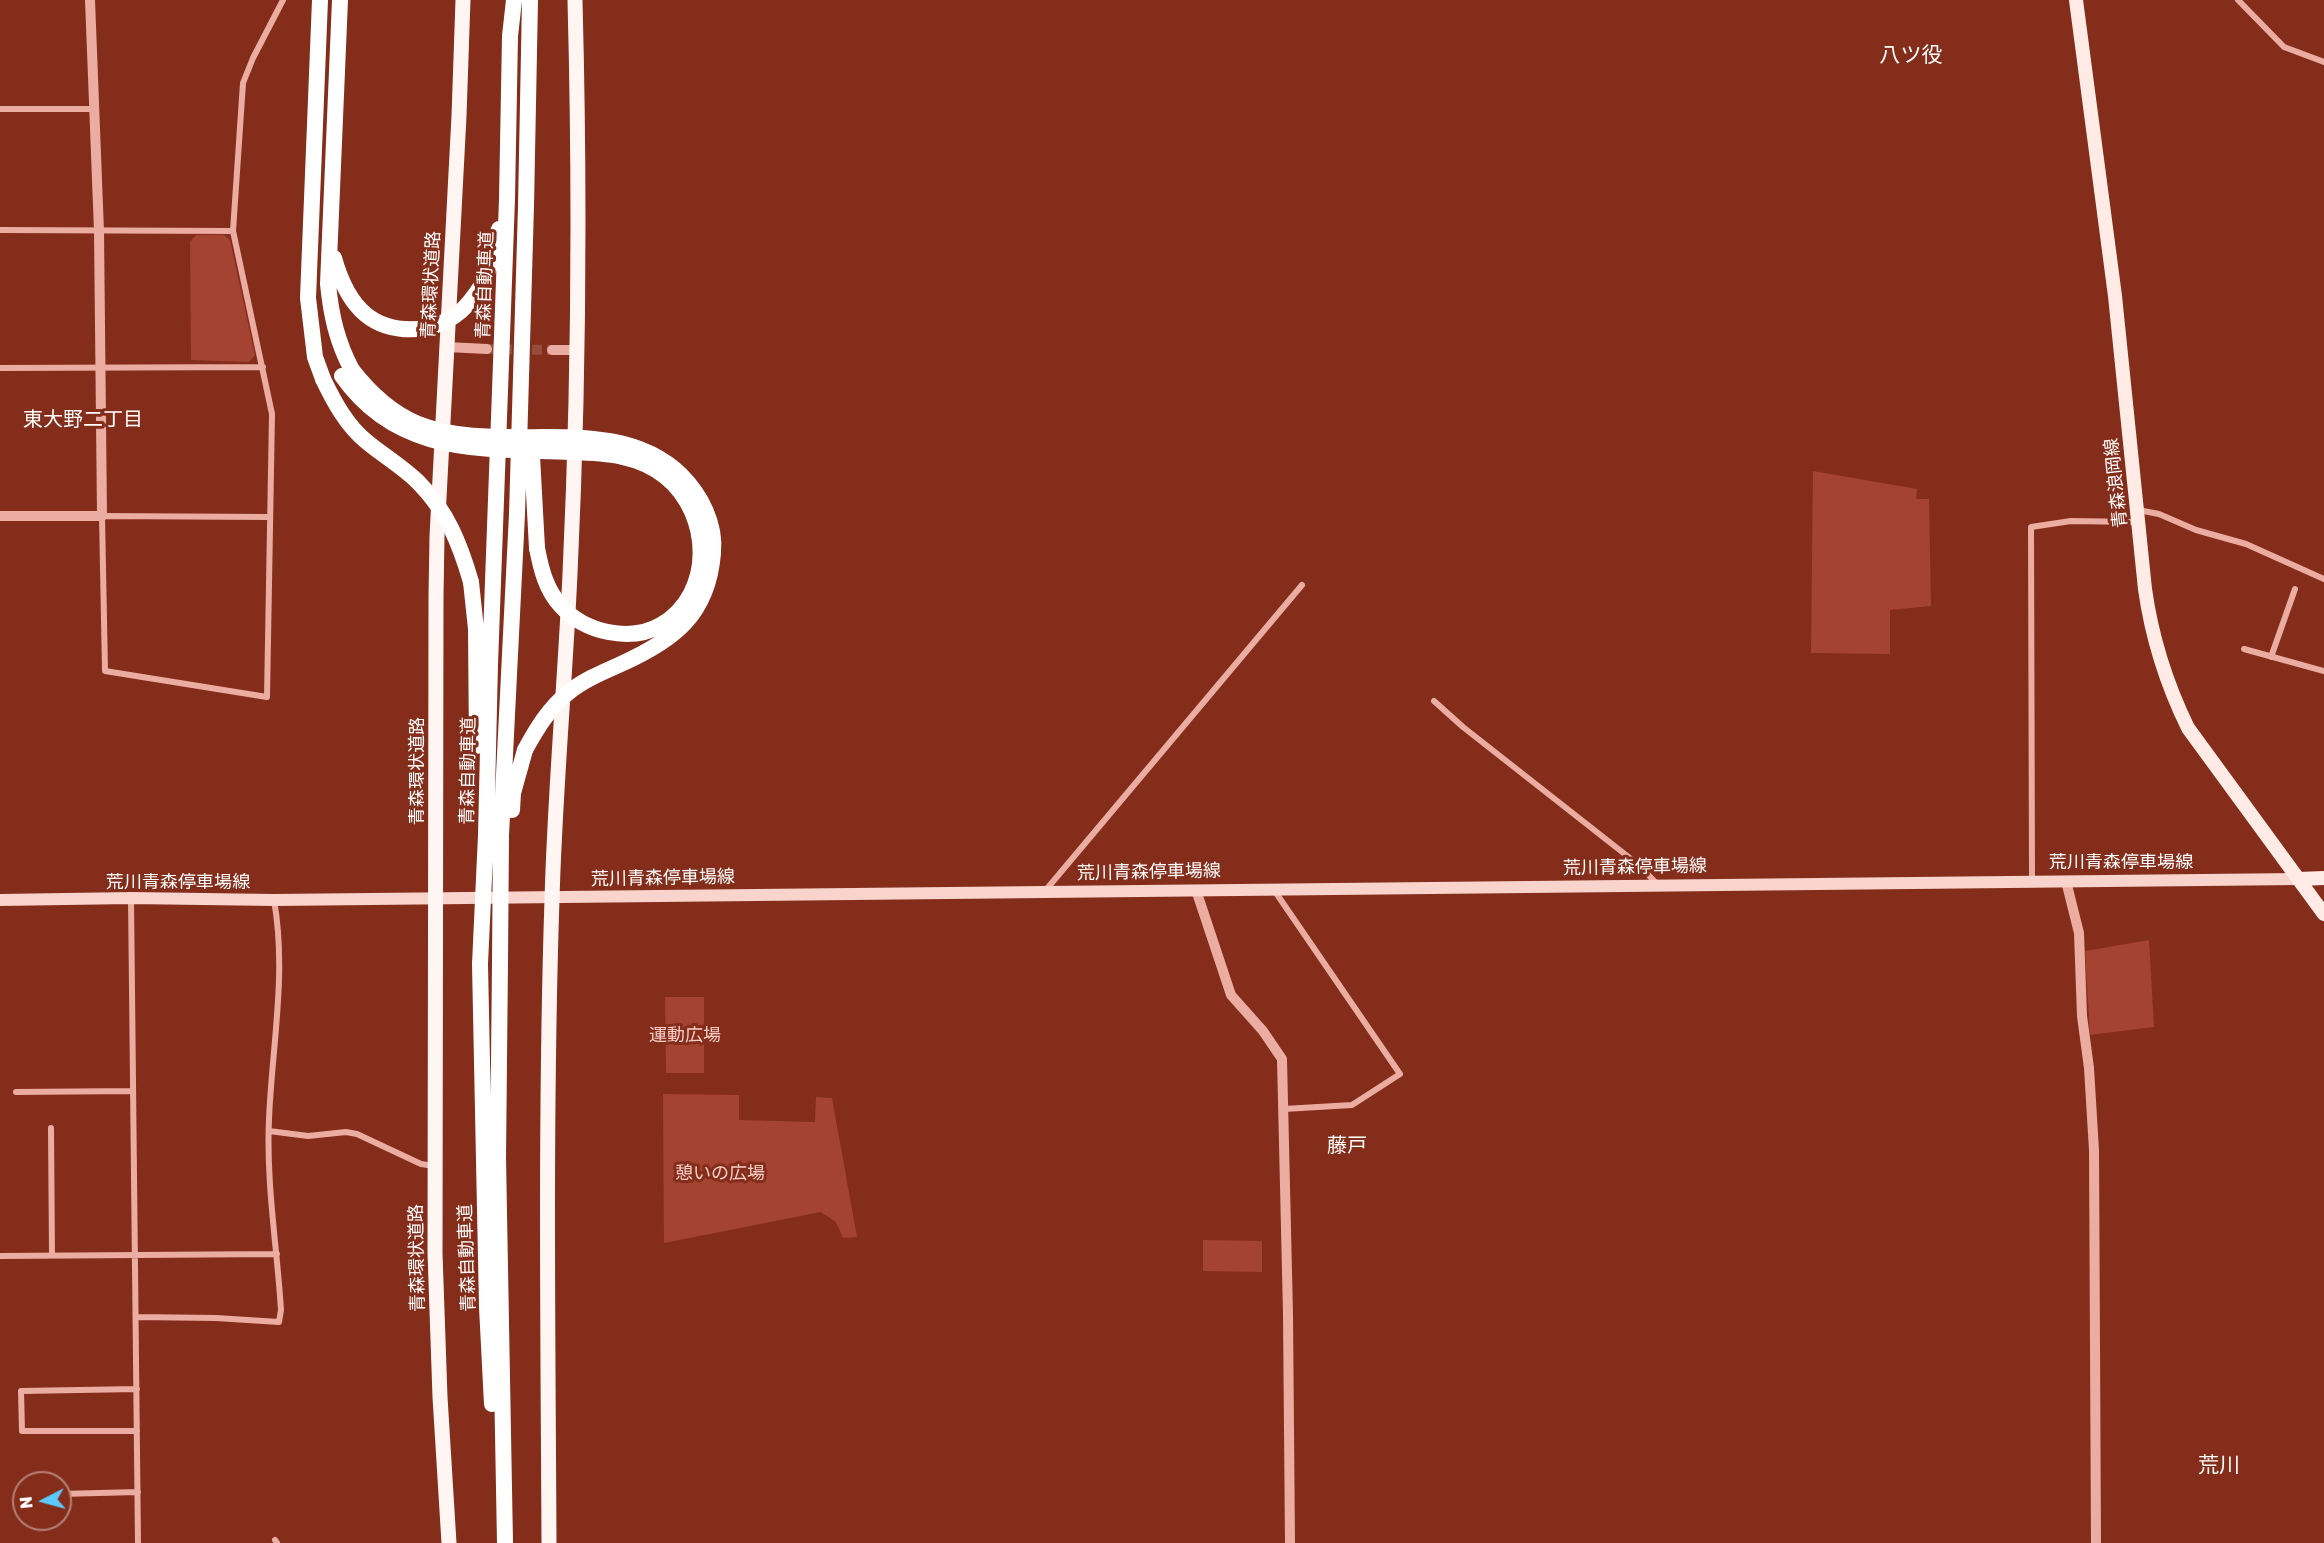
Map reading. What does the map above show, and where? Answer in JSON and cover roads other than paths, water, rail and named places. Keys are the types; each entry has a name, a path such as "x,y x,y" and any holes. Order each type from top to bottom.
{"highway":[{"path":"320,0 312,150 308,298 315,357 333,400 359,434 418,481 442,512 461,545 471,582 493,835"},
{"path":"340,0 328,284 331,313 347,373 392,410 419,424 451,432 484,436 595,440 633,447 654,455 674,468 688,482 703,504 711,526 714,547 712,569 706,591 695,612 664,642 588,679 569,692 544,716 525,750 513,793 493,835"},
{"name":"青森環状道路","path":"449,1543 440,1397 435,1166 437,536 463,0"},
{"name":"青森自動車道","path":"503,1543 498,1158 500,910 493,835 490,664 507,199 510,36 514,0"},
{"name":"青森自動車道","path":"503,1543 487,1307 480,955 493,835 517,514 530,0"},
{"path":"549,1543 549,1120 552,897 570,571 576,350 578,105 575,0"},
{"path":"331,249 341,284 354,303 373,321 392,328 413,330 428,328 459,314 471,303 483,283 492,260 507,199"},
{"path":"311,230 318,305 323,332 362,402 384,420 415,436 450,444 481,448 616,454 657,469 686,498 695,516 700,537 702,559 697,578 688,598 675,614 660,625 642,632 619,634 598,630 576,618 561,607 542,573 537,548 531,425 526,206"}],"main road":[{"name":"青森浪岡線","path":"2076,0 2115,296 2150,624 2158,657 2176,704 2203,750 2324,914"},
{"path":"2299,879 2324,878"},
{"name":"荒川青森停車場線","path":"0,900 130,898 274,900 2299,879"}],"street":[{"path":"90,0 99,231 105,671 267,697 272,414 233,231 243,83 253,58 284,0"},
{"path":"2238,0 2284,47 2324,62"},
{"path":"0,109 95,109"},
{"path":"0,230 233,231"},
{"path":"447,347 487,349"},
{"path":"552,350 576,350"},
{"path":"0,368 262,367"},
{"path":"2032,880 2031,527 2071,521 2159,514 2196,530 2246,544 2324,579"},
{"path":"0,516 269,517"},
{"path":"1045,891 1302,585"},
{"path":"2271,657 2295,589"},
{"path":"2244,649 2324,671"},
{"path":"1434,702 1640,866 1658,885"},
{"path":"2066,881 2079,933 2082,1016 2089,1068 2094,1139 2096,1543"},
{"path":"1274,889 1400,1074 1352,1106 1284,1109"},
{"path":"1196,890 1231,995 1263,1031 1282,1059 1290,1543"},
{"path":"130,898 138,1543"},
{"path":"136,1317 279,1322 281,1310 277,1254 268,1171 279,992 277,918 274,900"},
{"path":"16,1092 133,1090"},
{"path":"51,1128 52,1256"},
{"path":"269,1131 308,1136 346,1132 357,1134 422,1164 435,1166"},
{"path":"0,1256 277,1254"},
{"path":"137,1389 21,1391 22,1431 137,1431"},
{"path":"72,1494 138,1492"}],"tunnel":[{"path":"487,349 552,350"}],"district":[{"name":"八ツ役","path":"1911,55"},
{"name":"東大野二丁目","path":"83,420"},
{"name":"藤戸","path":"1347,1146"},
{"name":"荒川","path":"2219,1465"}],"park label":[{"name":"運動広場","path":"685,1035"},
{"name":"憩いの広場","path":"720,1173"}]}
